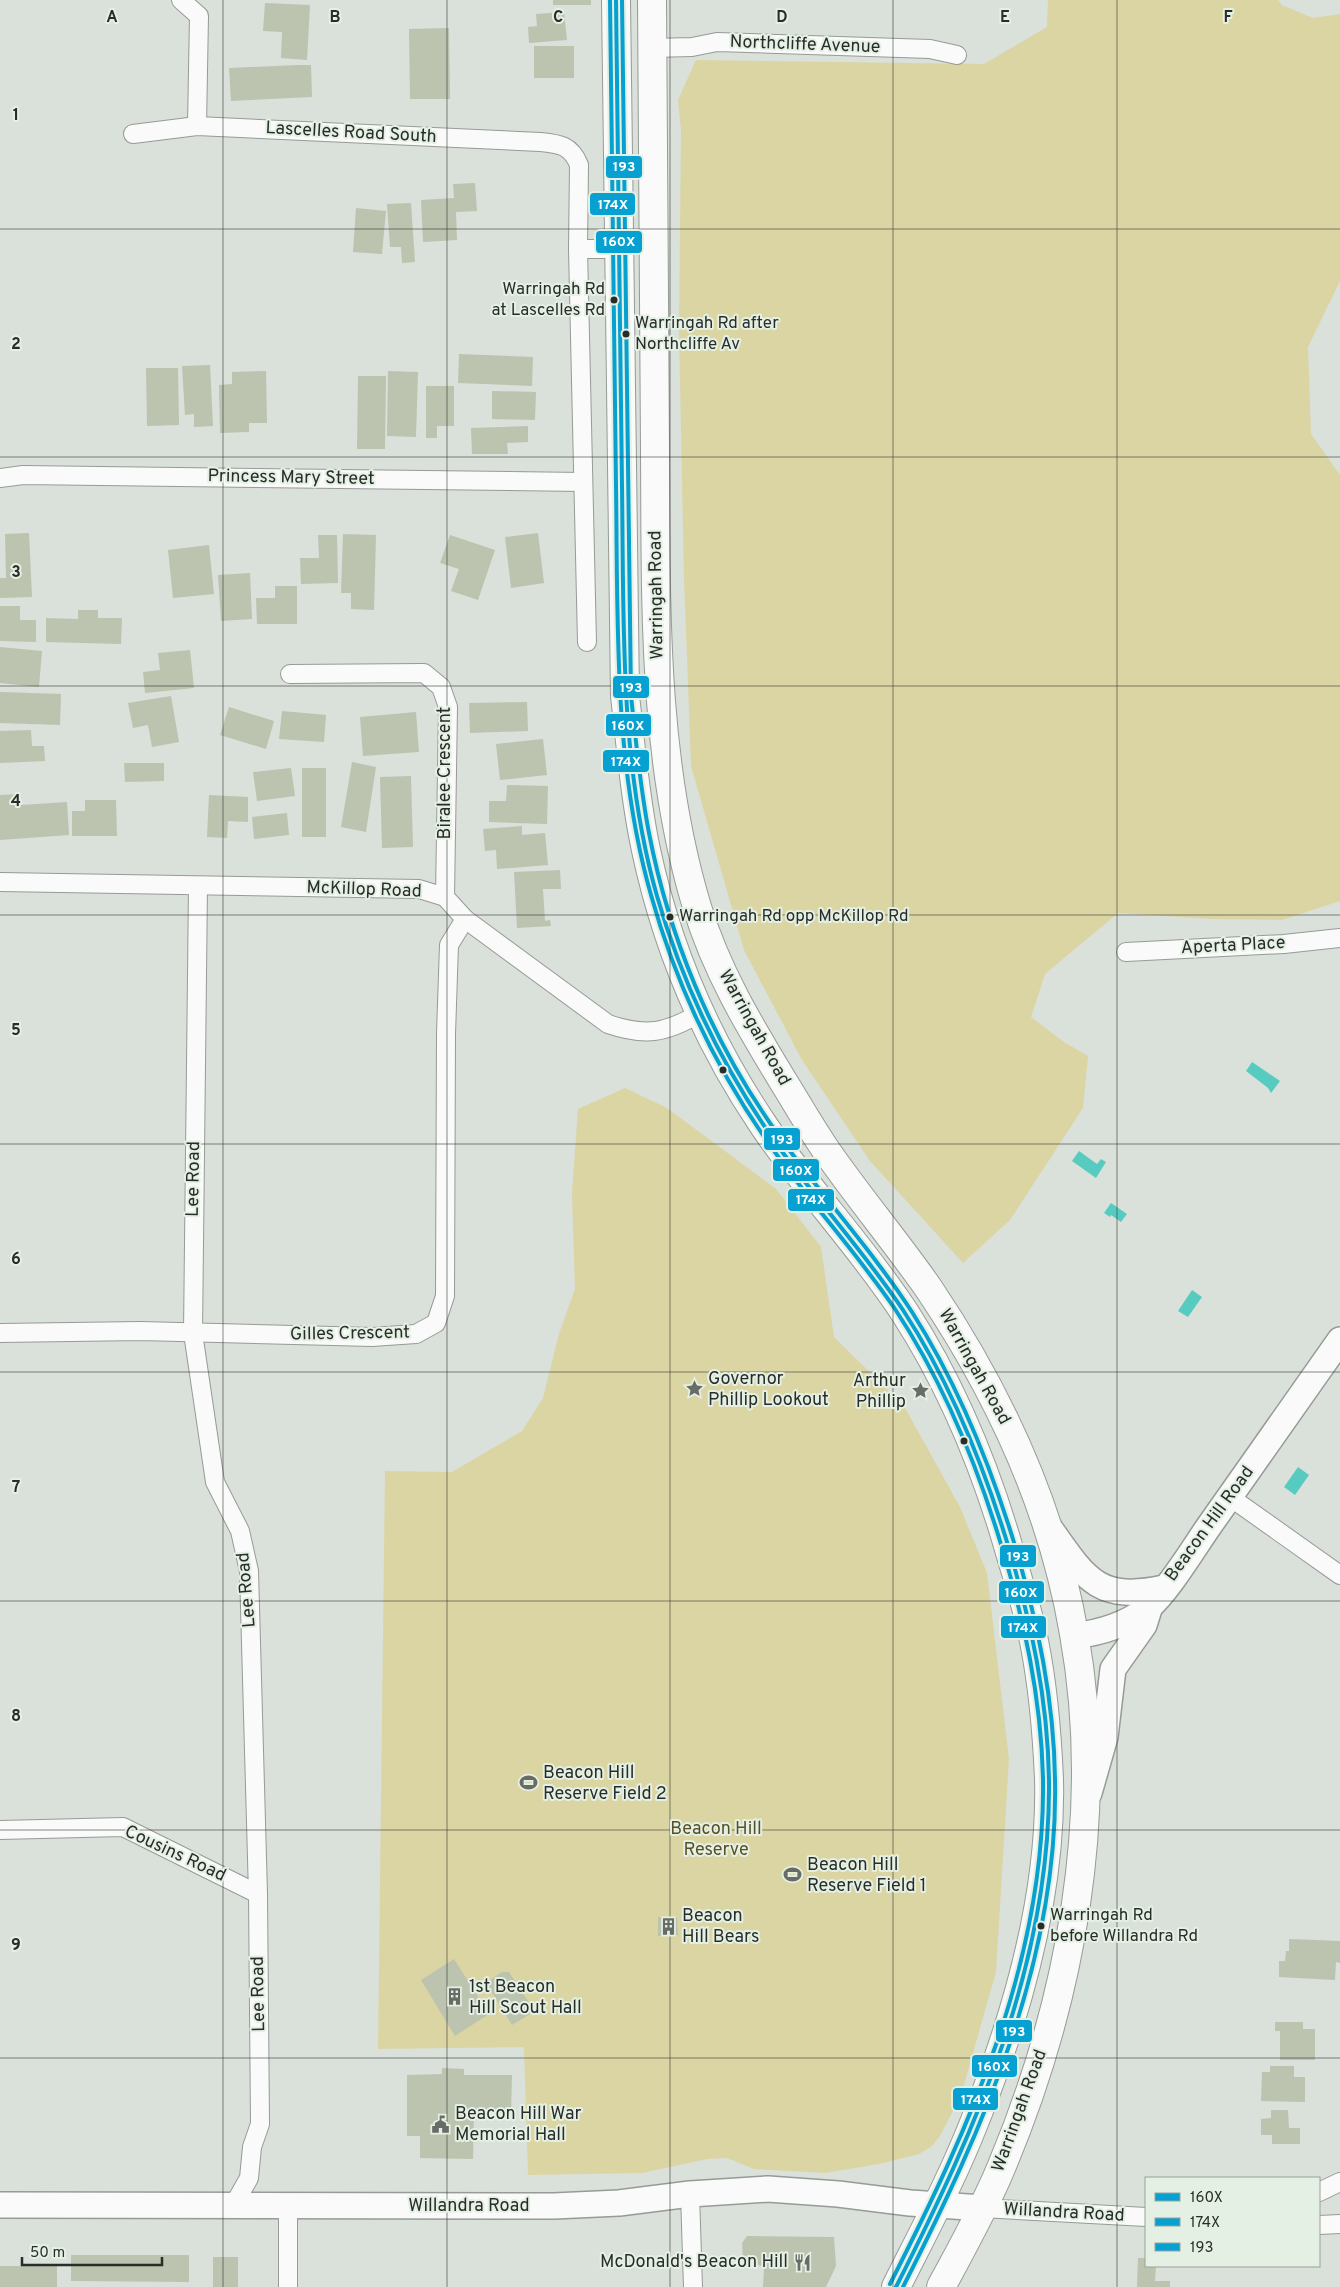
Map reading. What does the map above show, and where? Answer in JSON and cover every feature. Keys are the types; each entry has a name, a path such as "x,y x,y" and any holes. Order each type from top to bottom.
{"highway":[{"name":"Warringah Road","path":"616,0 625,686 636,790 646,850 661,910 679,962 700,1013 731,1074 765,1128 810,1189 866,1257 906,1314 940,1372 984,1469 997,1509 1034,1640 1044,1719 1049,1780 1044,1868 1031,1942 1001,2048 974,2124 896,2287"},
{"name":"Warringah Road","path":"652,0 656,642 668,778 686,864 706,932 733,995 751,1029 826,1151 926,1286 966,1348 1015,1442 1046,1524 1075,1636 1084,1719 1084,1806 1078,1892 1062,1975 1040,2063 1004,2161 941,2287"},
{"name":"McKillop Road","path":"700,1013 733,995"},
{"name":"Beacon Hill Road","path":"1034,1640 1075,1636"}],"main road":[{"name":"Beacon Hill Road","path":"1075,1636 1097,1632 1132,1620 1157,1597 1340,1340"},
{"path":"1046,1524 1076,1565 1098,1586 1122,1594 1140,1594 1157,1597"},
{"name":"Warringah Road","path":"1084,1806 1096,1774 1106,1737 1113,1669 1144,1625 1157,1597"},
{"name":"Willandra Road","path":"0,2205 554,2206 619,2203 690,2194 768,2190 838,2194 982,2208"}],"street":[{"path":"181,0 199,16 197,126"},
{"name":"Northcliffe Avenue","path":"652,48 692,47 717,42 930,49 958,56"},
{"name":"Lascelles Road South","path":"133,134 197,126 540,142 568,148 575,154 579,165 578,250"},
{"path":"588,642 578,250 619,249"},
{"name":"Princess Mary Street","path":"0,478 23,475 583,482"},
{"name":"Biralee Crescent","path":"290,674 424,673 441,687 448,707 445,896"},
{"name":"McKillop Road","path":"0,882 419,888 445,896 465,919 608,1024 634,1032 656,1032 680,1025 700,1013"},
{"name":"Lee Road","path":"198,886 192,1333 215,1482 240,1531 249,1571 258,1894 260,2124 252,2146 249,2178 233,2206"},
{"name":"Gilles Crescent","path":"0,1333 141,1331 372,1337 416,1334 436,1323 445,1296 446,1034 449,945 465,919"},
{"name":"Aperta Place","path":"1126,952 1284,944 1340,938"},
{"path":"1230,1497 1340,1575"},
{"name":"Cousins Road","path":"0,1830 123,1827 258,1894"},
{"path":"1320,2192 1340,2182"},
{"path":"690,2194 693,2287"},
{"path":"288,2206 288,2287"},
{"name":"Willandra Road","path":"982,2208 1145,2217"},
{"path":"1320,2224 1340,2224"}],"green space":[{"path":"1048,0 1278,0 1282,5 1313,18 1340,14 1340,281 1308,347 1311,434 1340,475 1340,901 1282,920 1212,919 1118,913 1045,974 1031,1017 1064,1042 1088,1056 1083,1108 1010,1220 963,1263 870,1161 802,1060 744,950 691,766 684,577 679,334 681,130 678,100 696,60 984,64 1047,27"},
{"name":"Beacon Hill Reserve","path":"625,1088 667,1108 776,1189 821,1247 834,1337 904,1406 960,1507 987,1573 1009,1759 996,1972 961,2095 940,2136 931,2147 919,2154 879,2164 825,2173 754,2169 727,2158 707,2159 642,2173 528,2175 524,2047 378,2049 385,1471 452,1472 522,1431 543,1398 559,1334 575,1289 572,1193 578,1109"}],"water":[{"path":"1252,1062 1280,1081 1271,1093 1268,1088 1246,1071"},
{"path":"1079,1151 1097,1164 1101,1159 1106,1162 1096,1178 1072,1161"},
{"path":"1111,1203 1127,1214 1121,1222 1111,1215 1110,1217 1104,1213"},
{"path":"1192,1290 1202,1297 1188,1317 1178,1311"},
{"path":"1298,1467 1309,1475 1295,1495 1284,1487"}],"building":[{"path":"553,0 591,0 591,5 553,5"},
{"path":"265,3 310,5 307,60 281,58 282,32 263,31"},
{"path":"564,12 567,40 529,43 528,27 537,26 536,14"},
{"path":"449,28 450,99 410,99 409,29"},
{"path":"534,46 574,46 574,78 534,78"},
{"path":"311,65 312,97 231,101 229,68"},
{"path":"475,183 477,211 456,212 457,240 423,242 421,200 454,198 453,184"},
{"path":"411,203 415,262 402,263 401,247 390,247 387,204"},
{"path":"356,208 386,211 382,254 353,252"},
{"path":"459,354 533,357 532,386 458,383"},
{"path":"210,365 213,426 194,427 194,414 185,415 182,366"},
{"path":"146,368 178,368 179,425 147,426"},
{"path":"266,371 267,423 249,423 249,432 220,433 219,385 232,384 232,372"},
{"path":"388,371 418,372 416,437 387,436"},
{"path":"358,376 386,376 385,449 357,449"},
{"path":"426,386 454,386 454,426 437,426 437,438 426,438"},
{"path":"492,391 536,392 535,420 492,419"},
{"path":"528,426 528,442 507,443 508,454 472,454 471,428"},
{"path":"29,533 32,597 0,598 0,578 6,578 5,534"},
{"path":"538,533 544,583 511,588 505,537"},
{"path":"343,534 376,535 374,610 351,609 351,593 341,593"},
{"path":"318,535 337,535 338,583 301,584 300,558 319,558"},
{"path":"450,535 495,550 478,600 451,591 459,569 440,563"},
{"path":"209,545 214,594 173,598 168,550"},
{"path":"250,573 252,619 221,621 218,575"},
{"path":"275,586 297,586 297,624 257,624 256,598 275,598"},
{"path":"0,606 20,606 20,620 36,620 36,642 0,641"},
{"path":"78,610 98,610 98,618 122,618 121,644 46,642 46,618 78,619"},
{"path":"0,647 42,651 39,687 0,683"},
{"path":"190,650 194,688 145,693 143,672 160,670 158,653"},
{"path":"0,692 61,694 60,725 0,723"},
{"path":"171,696 179,742 152,747 148,725 133,728 128,703"},
{"path":"527,702 528,731 470,733 469,703"},
{"path":"229,707 274,721 266,749 220,735"},
{"path":"282,711 326,715 324,742 279,739"},
{"path":"416,712 419,752 363,756 360,717"},
{"path":"31,730 32,746 44,746 45,761 0,763 0,731"},
{"path":"543,739 547,775 500,780 496,744"},
{"path":"352,762 376,767 366,832 341,827"},
{"path":"124,763 164,763 164,781 125,782"},
{"path":"291,768 295,796 257,801 253,772"},
{"path":"302,768 326,768 326,837 302,837"},
{"path":"411,776 413,847 382,848 380,777"},
{"path":"507,785 548,786 547,824 489,822 489,801 506,801"},
{"path":"20,794 21,805 67,802 69,835 0,840 0,795"},
{"path":"209,795 248,797 248,822 228,821 227,838 207,837"},
{"path":"85,800 116,800 117,836 72,836 72,811 85,811"},
{"path":"287,813 289,835 254,839 252,817"},
{"path":"522,826 522,835 545,833 548,865 497,869 496,850 485,851 483,829"},
{"path":"560,870 561,889 543,889 545,921 550,920 551,926 517,928 514,872"},
{"name":"Beacon Hill Bears","path":"658,1917 677,1917 678,1935 658,1936"},
{"path":"1289,1939 1340,1941 1340,1963 1336,1962 1335,1980 1279,1977 1279,1961 1285,1961 1286,1951 1289,1951"},
{"name":"1st Beacon Hill Scout Hall","path":"454,1959 489,2014 455,2036 421,1980"},
{"path":"502,1972 509,1972 532,2007 530,2014 512,2025 486,1983"},
{"path":"1275,2022 1303,2022 1303,2029 1315,2029 1315,2060 1280,2060 1280,2031 1275,2031"},
{"path":"1270,2066 1294,2066 1294,2077 1305,2077 1305,2102 1261,2101 1262,2072 1270,2072"},
{"name":"Beacon Hill War Memorial Hall","path":"442,2068 464,2069 464,2075 512,2075 511,2113 474,2113 473,2159 420,2158 420,2136 407,2136 407,2075 442,2074"},
{"path":"1271,2110 1288,2110 1289,2128 1300,2128 1300,2144 1272,2144 1272,2135 1261,2135 1261,2119 1271,2118"},
{"path":"747,2236 834,2237 836,2266 826,2287 763,2287 764,2267 743,2260 742,2243"},
{"path":"71,2255 189,2255 189,2282 71,2281"},
{"path":"213,2257 238,2257 238,2287 213,2287"},
{"path":"1138,2258 1145,2258 1145,2267 1156,2267 1155,2281 1170,2281 1170,2287 1137,2287"},
{"path":"0,2266 57,2266 57,2287 0,2287"}],"transit line":[{"name":"174X","path":"610,0 620,692 630,794 639,845 651,895 687,998 702,1031 737,1095 777,1155 895,1309 928,1364 956,1421 980,1480 1017,1599 1030,1658 1039,1717 1043,1778 1041,1845 1032,1911 1017,1976 998,2040 974,2103 920,2225 890,2284"},
{"name":"160X","path":"616,0 623,589 626,692 636,795 645,846 657,896 667,929 692,995 740,1088 778,1146 873,1268 903,1310 936,1365 976,1452 1007,1542 1024,1601 1042,1690 1049,1781 1046,1848 1037,1914 1023,1979 1003,2043 980,2105 954,2167 896,2287"},
{"name":"193","path":"622,0 631,696 643,799 658,872 668,910 695,986 730,1058 750,1092 789,1150 896,1288 929,1340 959,1398 996,1487 1016,1549 1038,1634 1052,1720 1055,1779 1053,1846 1044,1913 1030,1978 1010,2042 987,2105 933,2227 903,2287"}],"place":[{"name":"Warringah Rd at Lascelles Rd","path":"614,300"},
{"name":"Warringah Rd after Northcliffe Av","path":"626,334"},
{"name":"Warringah Rd opp McKillop Rd","path":"670,917"},
{"name":"Governor Phillip Lookout","path":"694,1389"},
{"name":"Arthur Phillip","path":"920,1391"},
{"name":"Beacon Hill Reserve Field 2","path":"529,1783"},
{"name":"Beacon Hill Reserve Field 1","path":"793,1875"},
{"name":"Beacon Hill Bears","path":"668,1926"},
{"name":"Warringah Rd before Willandra Rd","path":"1041,1926"},
{"name":"1st Beacon Hill Scout Hall","path":"455,1997"},
{"name":"Beacon Hill War Memorial Hall","path":"441,2124"},
{"name":"McDonald's Beacon Hill","path":"802,2262"}]}
